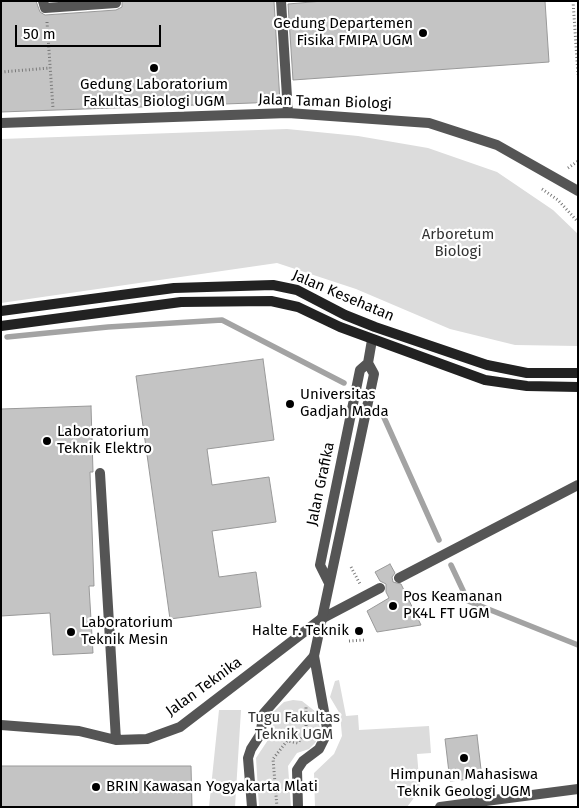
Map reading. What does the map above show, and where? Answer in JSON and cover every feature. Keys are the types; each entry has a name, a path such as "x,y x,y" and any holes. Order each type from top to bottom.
{"street":[{"path":"44,5 116,3 116,1"},
{"path":"281,1 288,113"},
{"name":"Jalan Taman Biologi","path":"1,123 288,113 435,124 497,145 575,190"},
{"name":"Jalan Kesehatan","path":"1,311 174,288 273,285 297,290 345,315 375,327 499,368 533,373 578,373"},
{"name":"Jalan Kesehatan","path":"1,326 181,302 272,301 298,307 372,340 498,383 527,386 578,387"},
{"path":"372,340 375,327"},
{"name":"Jalan Grafika","path":"298,807 297,770 303,761 318,749 324,739 327,728 314,656 374,374 368,363 372,340"},
{"name":"Jalan Grafika","path":"329,583 320,565 357,381 360,370 368,363"},
{"path":"100,473 116,740"},
{"path":"399,578 578,484"},
{"name":"Jalan Teknika","path":"1,725 79,731 116,740 147,739 180,727 322,619 380,588"},
{"name":"Jalan Grafika","path":"252,807 248,758 251,749 260,735 264,713 314,656"},
{"path":"440,807 578,789"}],"path":[{"path":"573,1 578,75"},
{"path":"44,5 54,121"},
{"path":"1,72 50,68"},
{"path":"535,185 558,200 578,222"},
{"path":"349,641 364,640"},
{"path":"277,807 273,760 287,742 298,743 306,730 306,705"}],"green space":[{"name":"Arboretum Biologi","path":"287,129 358,136 428,148 497,172 553,210 578,234 578,346 515,345 450,329 356,289 277,263 1,303 1,139"},
{"path":"339,680 346,716 358,715 359,730 429,726 431,753 417,754 420,790 407,807 315,807 314,773 334,754 342,736 340,714 330,697 335,681"},
{"name":"Tugu Fakultas Teknik UGM","path":"302,701 316,712 320,728 319,736 309,749 297,753 288,766 291,807 259,807 256,758 270,737 268,723 271,714 284,702"},
{"path":"219,710 241,710 235,807 209,807"}],"building":[{"path":"1,1 36,1 40,12 45,15 116,10 122,7 122,1 274,1 280,102 1,112"},
{"name":"Gedung Departemen Fisika FMIPA UGM","path":"323,1 545,1 549,62 293,80 288,4"},
{"path":"263,359 274,440 207,449 212,485 269,477 276,522 212,531 219,577 256,572 261,607 170,619 136,376"},
{"path":"91,406 93,472 90,472 94,586 89,586 93,653 53,655 50,613 1,616 1,409"},
{"name":"Pos Keamanan PK4L FT UGM","path":"390,564 395,573 392,577 393,582 401,584 421,625 377,632 367,611 389,598 386,592 386,584 380,581 375,572"},
{"name":"Himpunan Mahasiswa Teknik Geologi UGM","path":"477,735 482,778 450,781 445,739"},
{"name":"BRIN Kawasan Yogyakarta Mlati","path":"1,766 191,766 192,807 1,807"}],"waterway":[{"path":"7,337 108,327 222,320 344,383"},
{"path":"382,413 439,540"},
{"path":"451,565 468,601 578,645"}],"place":[{"name":"Gedung Departemen Fisika FMIPA UGM","path":"423,33"},
{"name":"Gedung Laboratorium Fakultas Biologi UGM","path":"154,68"},
{"name":"Universitas Gadjah Mada","path":"290,404"},
{"name":"Laboratorium Teknik Elektro","path":"47,441"},
{"name":"Pos Keamanan PK4L FT UGM","path":"393,606"},
{"name":"Halte F. Teknik","path":"359,631"},
{"name":"Laboratorium Teknik Mesin","path":"71,632"},
{"name":"Himpunan Mahasiswa Teknik Geologi UGM","path":"464,758"},
{"name":"BRIN Kawasan Yogyakarta Mlati","path":"96,787"}]}
